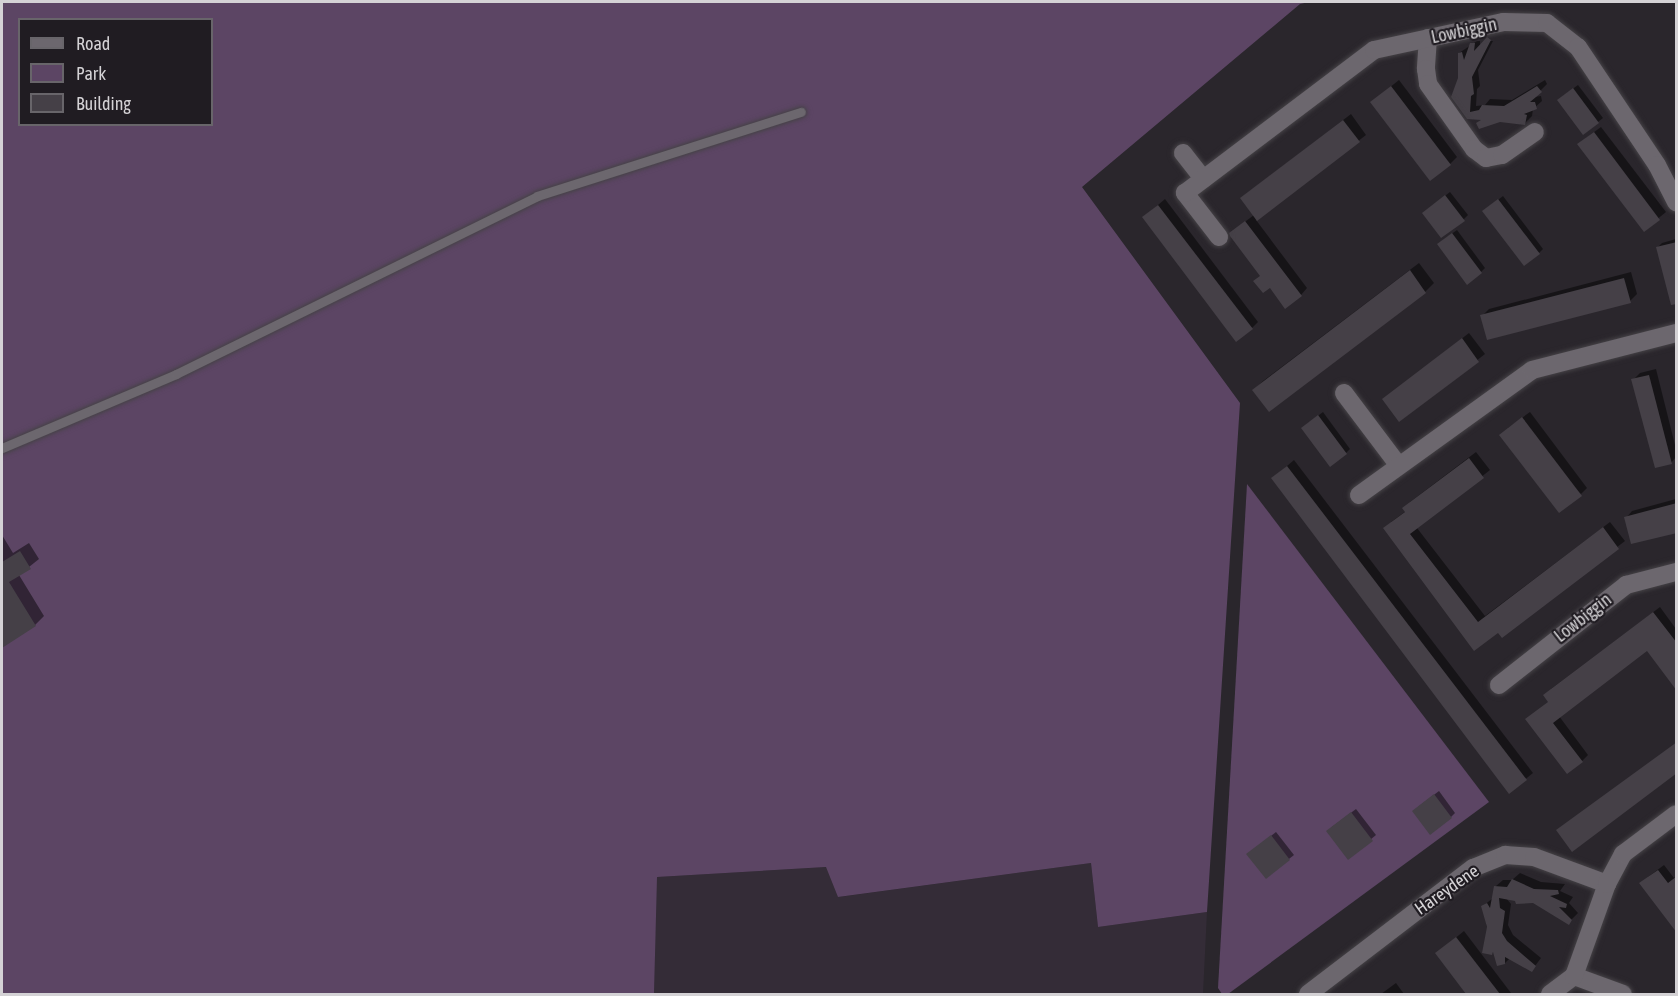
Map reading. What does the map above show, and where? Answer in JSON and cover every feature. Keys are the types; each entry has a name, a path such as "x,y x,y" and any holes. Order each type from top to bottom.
{"street":[{"name":"Lowbiggin","path":"1219,237 1185,193 1374,50 1504,22 1547,23 1578,47 1657,165 1677,202"},
{"path":"1428,38 1426,69 1428,84 1474,149 1486,158 1502,155 1535,132"},
{"path":"1183,153 1203,179"},
{"path":"1359,495 1532,370 1677,333"},
{"path":"1344,393 1399,466"},
{"name":"Lowbiggin","path":"1499,685 1626,585 1677,572"},
{"path":"1550,994 1574,976 1607,884 1623,854 1677,814"},
{"name":"Hareydene","path":"1308,994 1473,868 1505,855 1534,857 1607,884"},
{"path":"1574,976 1623,994"}],"lane":[{"path":"2,448 176,374 537,196 801,112"}],"shaded area":[{"path":"1091,863 1098,927 1207,912 1203,994 654,994 656,877 827,867 839,897"}],"green space":[{"path":"2,2 1309,2 1300,4 1082,187 1240,403 1207,912 1098,927 1091,863 838,897 826,867 657,877 654,994 2,994"},
{"path":"1247,484 1489,802 1228,994 1222,994 1218,988"}],"building":[{"path":"1487,37 1491,40 1472,77 1474,94 1471,96 1470,112 1479,110 1482,105 1504,106 1537,86 1542,92 1530,102 1535,102 1537,109 1524,114 1527,115 1525,125 1500,122 1479,129 1476,123 1481,120 1467,119 1451,97 1458,78 1458,53 1462,52 1464,60 1470,43 1475,43 1474,51"},
{"path":"1391,86 1451,165 1430,181 1370,102"},
{"path":"1573,88 1599,123 1583,135 1557,100"},
{"path":"1343,120 1360,142 1257,221 1240,198"},
{"path":"1594,132 1660,220 1644,232 1577,144"},
{"path":"1445,195 1465,221 1441,238 1422,213"},
{"path":"1498,199 1540,254 1524,266 1482,211"},
{"path":"1158,205 1253,329 1236,342 1142,217"},
{"path":"1245,221 1302,296 1285,309 1270,288 1263,293 1253,281 1260,276 1230,236 1229,233"},
{"path":"1452,233 1482,273 1467,285 1437,244"},
{"path":"1677,242 1677,304 1671,305 1656,247"},
{"path":"1410,270 1426,293 1269,412 1252,390"},
{"path":"1624,278 1631,303 1487,340 1480,315"},
{"path":"1462,338 1479,362 1399,422 1382,399"},
{"path":"1649,375 1672,464 1655,468 1631,379"},
{"path":"1318,415 1347,454 1330,467 1301,428"},
{"path":"1522,417 1582,496 1559,513 1499,435"},
{"path":"1469,458 1484,478 1410,534 1478,622 1603,527 1619,549 1502,638 1498,633 1474,651 1383,528 1405,512 1402,508"},
{"path":"1287,466 1527,780 1509,794 1271,478"},
{"path":"1677,503 1677,533 1631,544 1624,517"},
{"path":"20,551 31,569 9,582 36,626 2,648 2,562"},
{"path":"1653,612 1677,643 1677,691 1647,651 1553,723 1583,762 1567,774 1525,719 1548,702 1543,695"},
{"path":"1677,742 1677,773 1572,852 1556,830"},
{"path":"1434,794 1452,818 1430,835 1412,811"},
{"path":"1351,812 1373,841 1348,860 1326,831"},
{"path":"1271,835 1290,860 1266,879 1246,854"},
{"path":"1658,870 1668,883 1677,876 1677,933 1639,883"},
{"path":"1512,879 1534,889 1558,890 1559,894 1550,896 1567,904 1566,908 1559,907 1572,920 1569,925 1533,903 1516,904 1515,901 1499,898 1500,908 1505,911 1502,933 1507,941 1536,966 1532,972 1505,957 1505,964 1497,966 1493,952 1492,955 1482,953 1487,927 1481,906 1487,903 1490,908 1494,886 1507,887"},
{"path":"1456,937 1500,994 1466,994 1435,953"}]}
